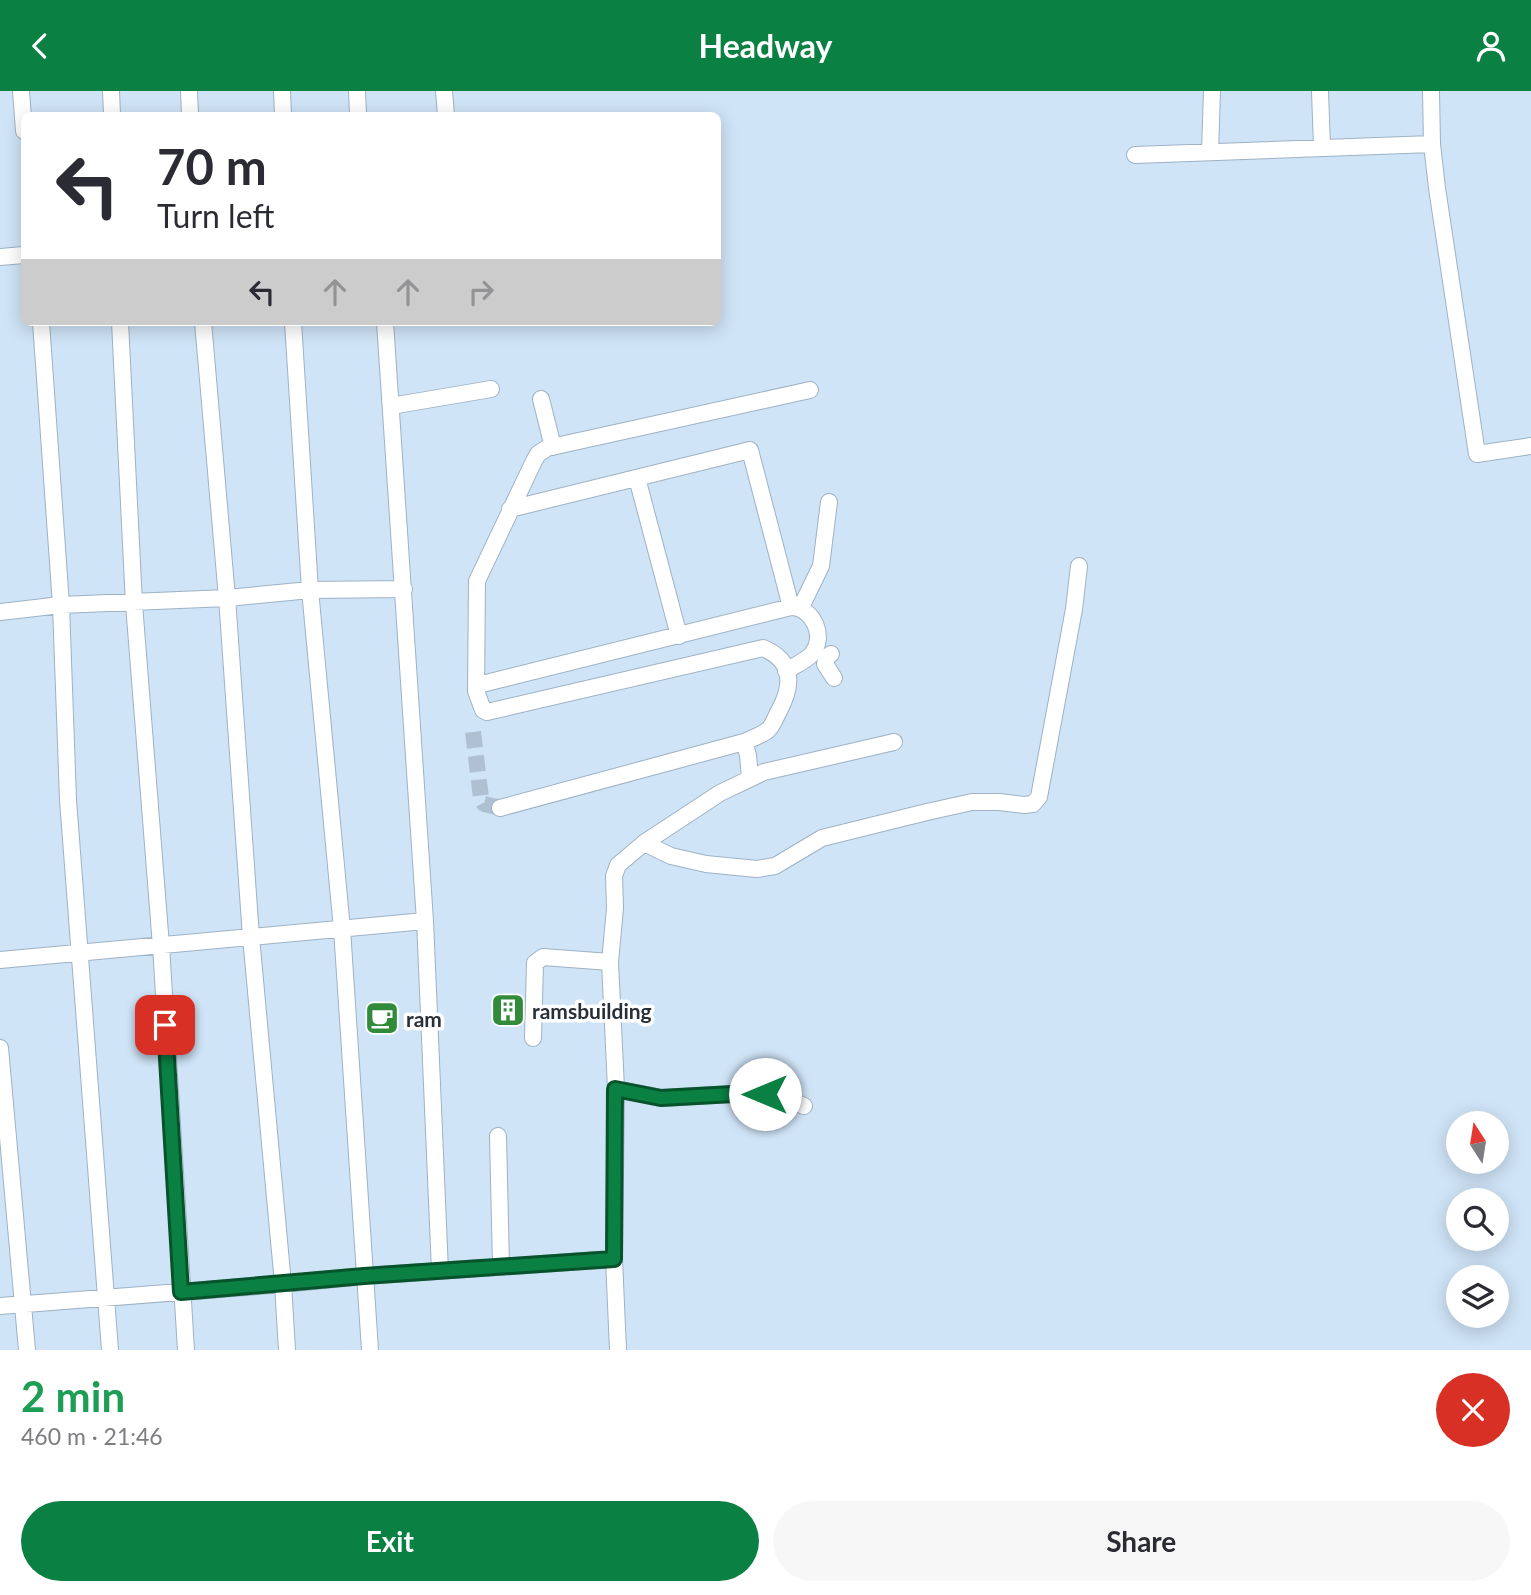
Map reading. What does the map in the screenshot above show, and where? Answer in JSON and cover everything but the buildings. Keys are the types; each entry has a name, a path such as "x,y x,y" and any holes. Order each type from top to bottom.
{"street":[{"path":"21,91 23,112"},
{"path":"111,91 112,112"},
{"path":"189,91 190,112"},
{"path":"282,91 283,112"},
{"path":"357,91 358,112"},
{"path":"444,91 446,112"},
{"path":"1210,152 1212,91"},
{"path":"1320,91 1322,148"},
{"path":"1431,91 1432,144 1477,454 1531,446"},
{"path":"1135,156 1432,144"},
{"path":"0,257 21,255"},
{"path":"41,326 61,605 68,800 110,1350"},
{"path":"120,326 134,604 161,946 186,1350"},
{"path":"203,326 227,598 251,937 287,1350"},
{"path":"293,326 310,590 342,929 370,1350"},
{"path":"385,326 425,921 440,1271"},
{"path":"391,406 491,389"},
{"path":"499,808 744,742 769,729 789,688 786,671 775,653 763,648 487,712 480,704 477,691 477,581 538,454 553,447 810,390"},
{"path":"541,399 553,447"},
{"path":"510,509 750,450 796,607"},
{"path":"637,478 679,636"},
{"path":"796,607 821,566 829,502"},
{"path":"644,843 671,856 706,864 757,869 775,866 822,838 927,812 972,802 1033,804 1039,797 1074,609 1079,566"},
{"path":"0,612 61,605 134,604 310,590 404,589"},
{"path":"478,685 796,607 810,614 816,626 817,639 811,655 786,671"},
{"path":"805,659 830,665"},
{"path":"744,742 750,778"},
{"path":"618,1350 614,1259 615,1089 610,962 615,908 614,877 618,865 644,843 720,793 750,778 764,772 894,742"},
{"path":"0,960 425,921"},
{"path":"533,1038 535,963 538,959 543,957 610,962"},
{"path":"0,1048 27,1350"},
{"path":"615,1089 661,1098 751,1093 780,1096 804,1107"},
{"path":"498,1136 502,1266"},
{"path":"0,1306 283,1285 364,1276 614,1259"}],"tunnel":[{"path":"473,732 481,798 484,804 500,808"}],"place":[{"name":"ramsbuilding","path":"508,1010"},
{"name":"ram","path":"382,1018"}],"route":[{"path":"165,1025 181,1292 614,1259 615,1089 661,1098 765,1094"}]}
